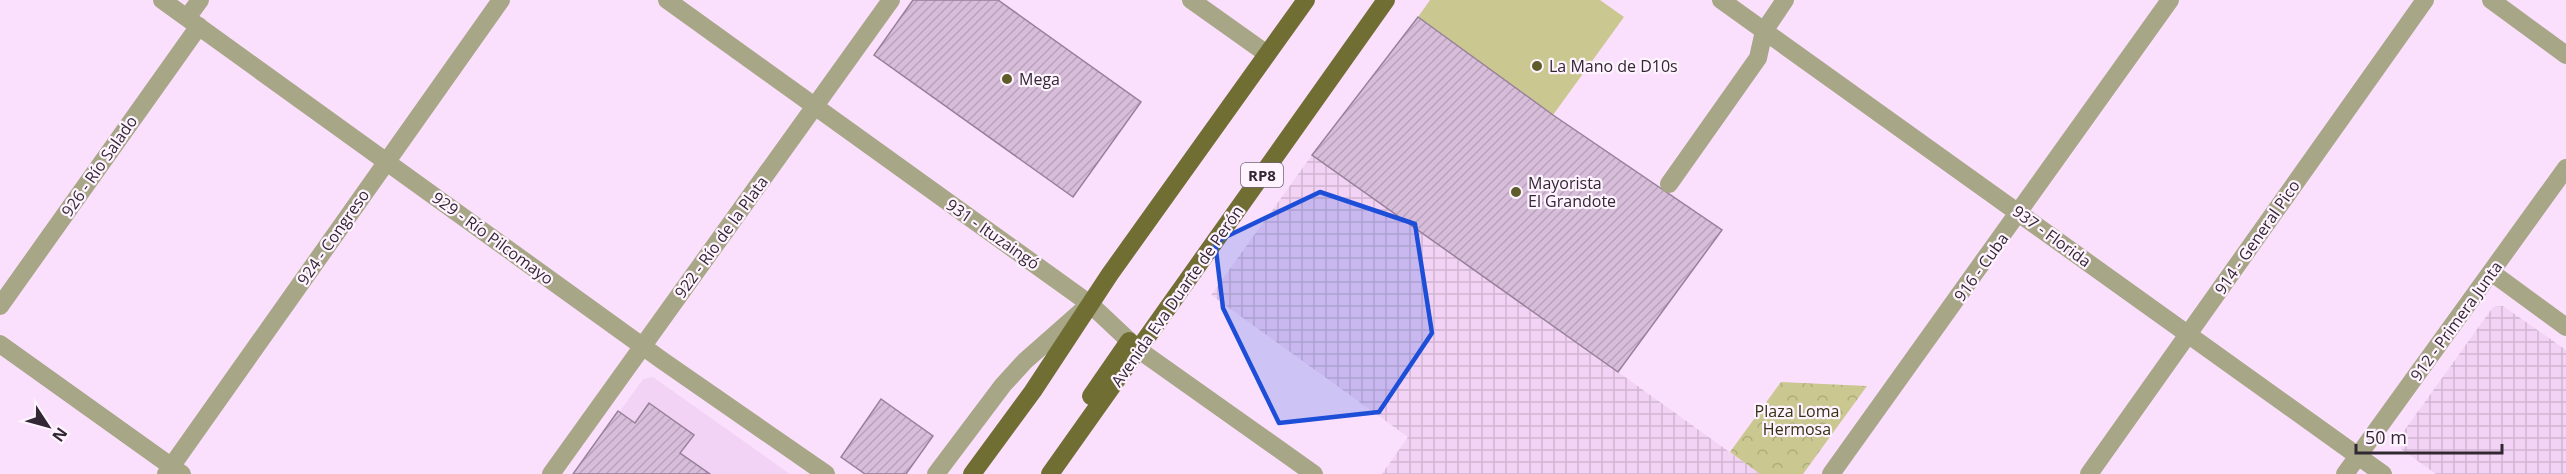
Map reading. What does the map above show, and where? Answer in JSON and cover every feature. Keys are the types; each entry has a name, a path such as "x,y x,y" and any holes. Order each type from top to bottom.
{"main road":[{"path":"972,474 1033,391 1090,304 1306,0"},
{"name":"Avenida Eva Duarte de Perón","path":"1053,470 1071,425 1134,345 1386,0"}],"street":[{"name":"929 - Río Pilcomayo","path":"162,0 643,347 826,474"},
{"name":"926 - Río Salado","path":"0,306 193,22 200,0"},
{"name":"924 - Congreso","path":"173,472 386,161 501,0"},
{"name":"931 - Ituzaingó","path":"667,0 1090,304 1134,345 1314,474"},
{"name":"922 - Río de la Plata","path":"551,474 816,108 891,0"},
{"path":"1191,0 1268,54"},
{"name":"937 - Florida","path":"1721,0 2383,474"},
{"path":"1669,184 1758,58 1764,31 1785,0"},
{"name":"916 - Cuba","path":"1831,474 2020,213 2170,0"},
{"name":"914 - General Pico","path":"2089,474 2425,0"},
{"path":"2491,0 2566,55"},
{"name":"912 - Primera Junta","path":"2345,474 2566,168"},
{"path":"2491,272 2566,327"},
{"path":"936,474 1003,385 1025,361 1090,304"},
{"path":"0,344 173,472"}],"highlighted area":[{"path":"1320,192 1415,224 1432,333 1379,412 1279,423 1223,308 1215,242"}],"shaded area":[{"path":"1312,155 1760,474 1382,474 1408,437 1211,295"},
{"path":"2503,306 2566,350 2566,474 2436,474 2401,449 2399,438 2493,307"},
{"path":"653,377 790,474 575,474 643,379"}],"green space":[{"name":"La Mano de D10s","path":"1430,0 1600,0 1624,17 1553,115 1418,17"},
{"name":"Plaza Loma Hermosa","path":"1781,382 1867,386 1803,474 1760,474 1730,452"}],"building":[{"name":"Mega","path":"913,0 998,0 1141,102 1073,197 874,55"},
{"name":"Mayorista El Grandote","path":"1418,17 1553,115 1722,230 1618,372 1312,155"},
{"path":"881,399 933,436 906,474 865,474 841,457"},
{"path":"649,403 694,435 680,453 710,474 573,474 618,411 635,423"}],"place":[{"name":"La Mano de D10s","path":"1537,66"},
{"name":"Mega","path":"1007,79"},
{"name":"Mayorista El Grandote","path":"1516,192"}]}
